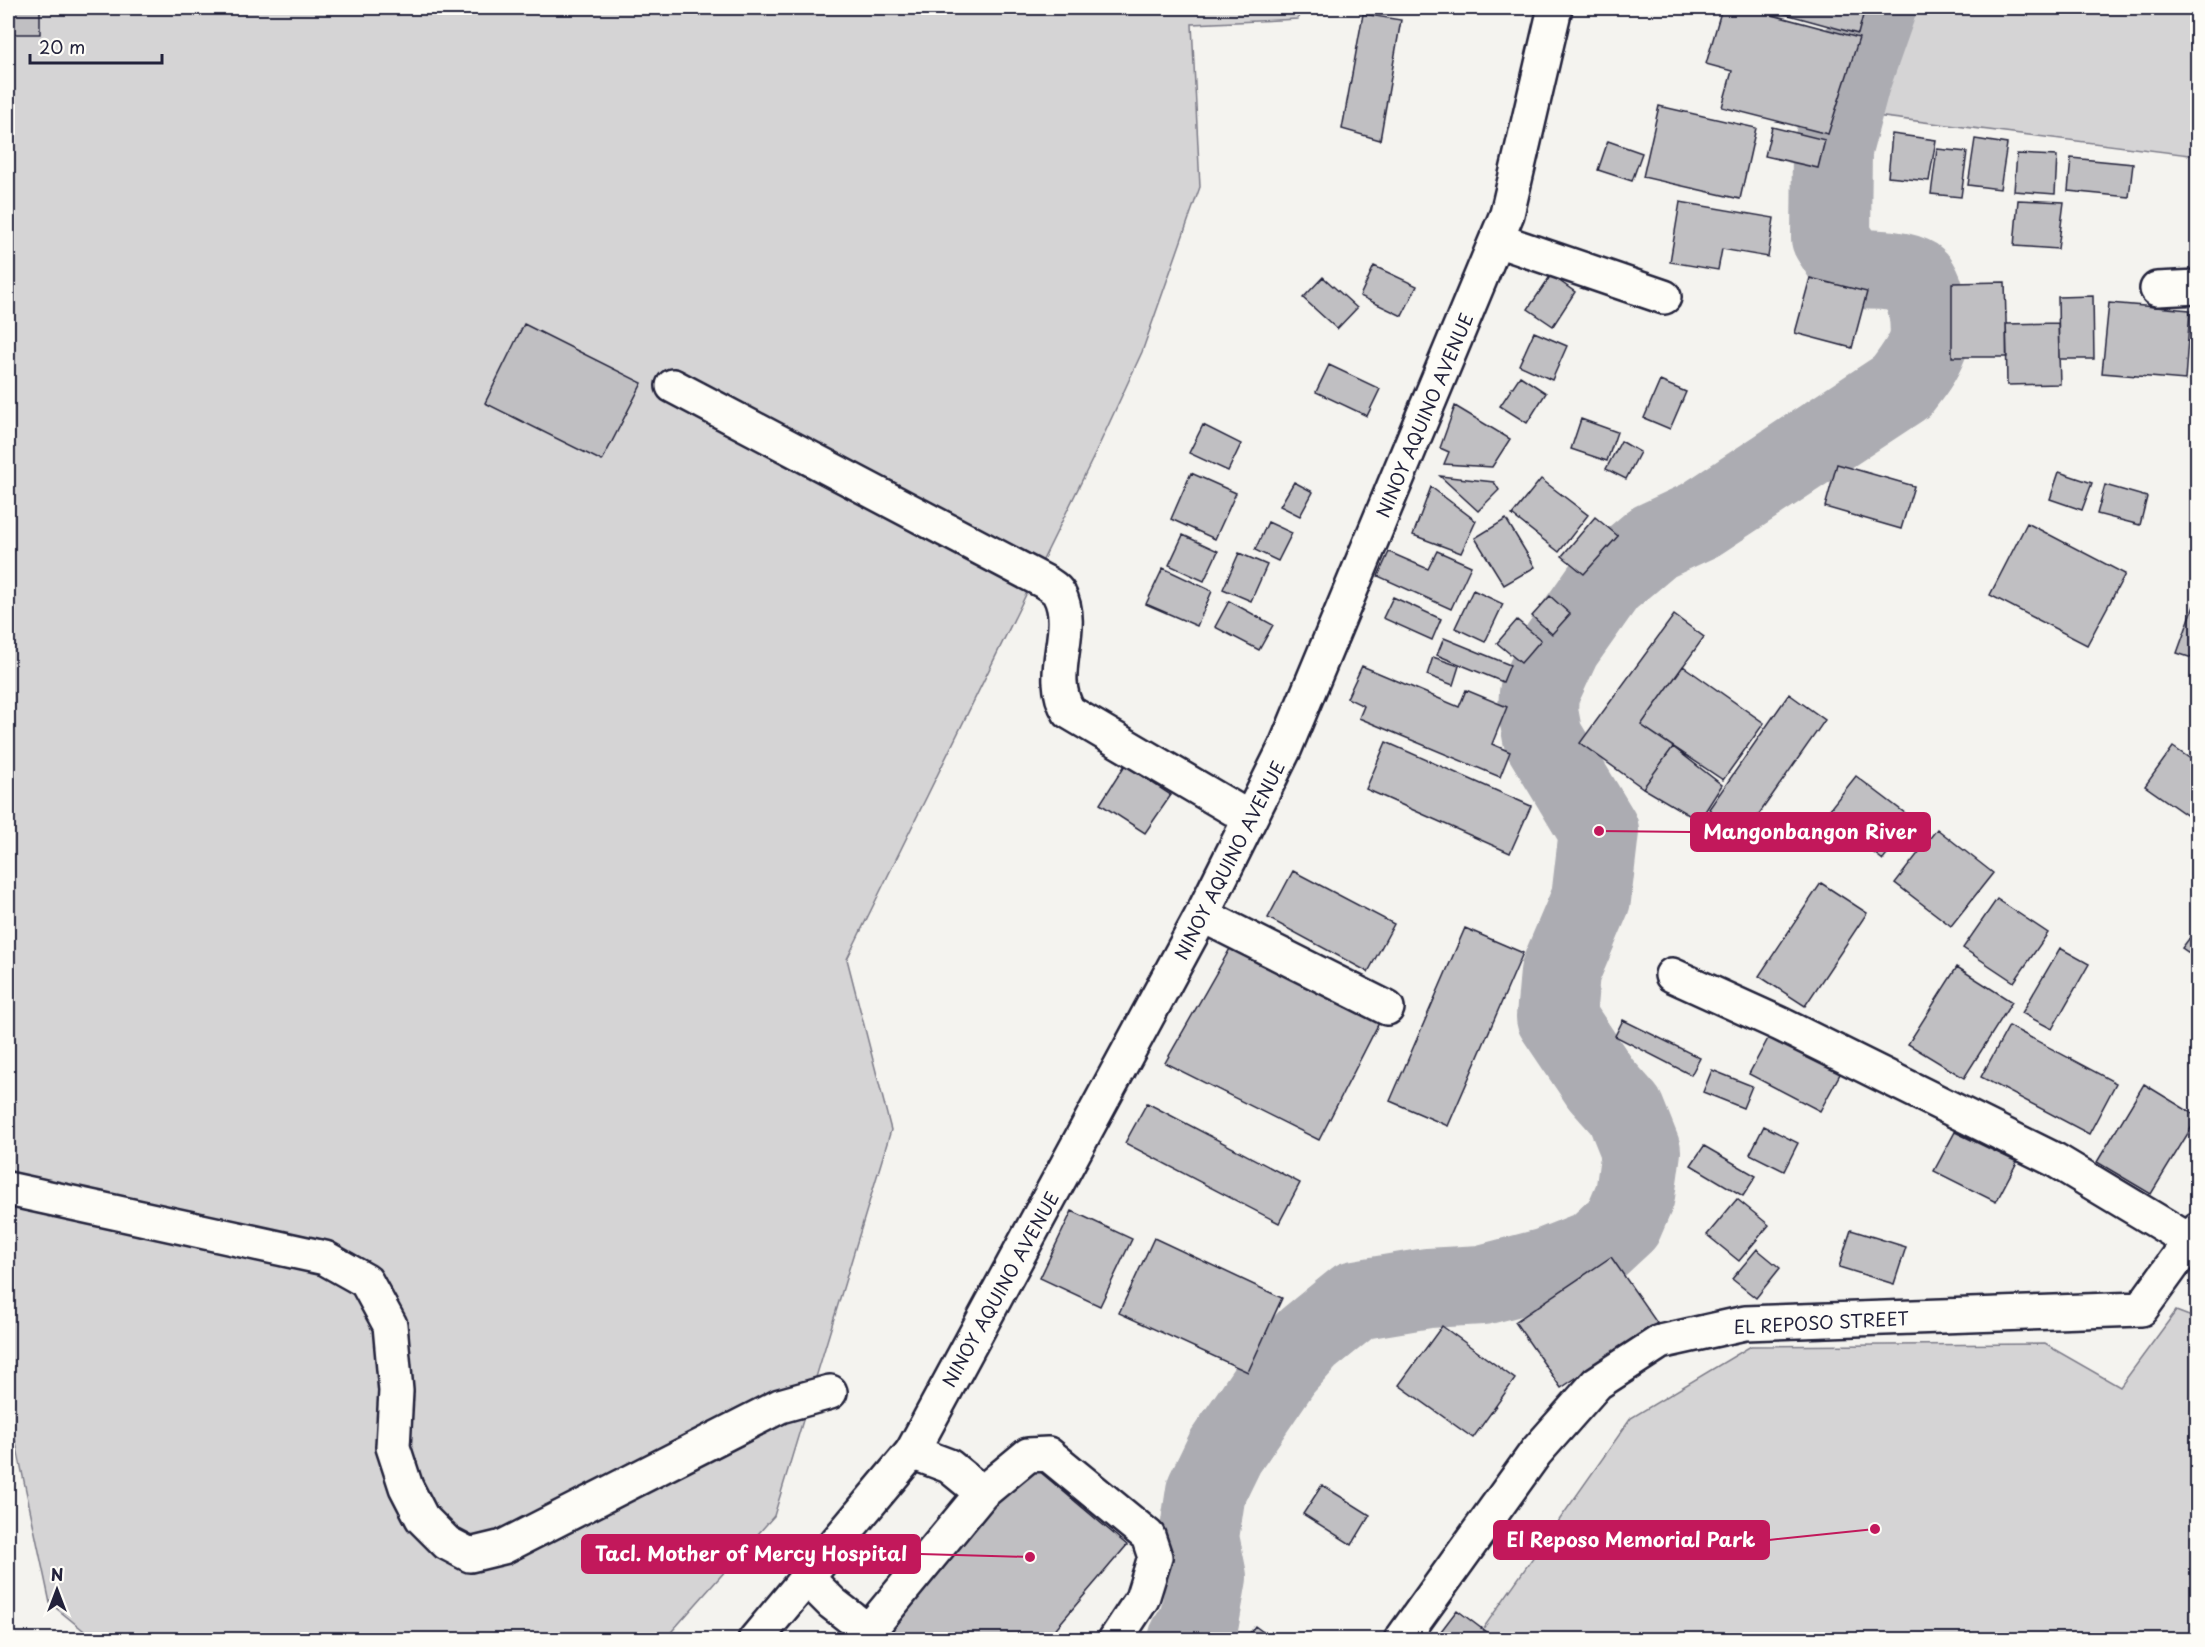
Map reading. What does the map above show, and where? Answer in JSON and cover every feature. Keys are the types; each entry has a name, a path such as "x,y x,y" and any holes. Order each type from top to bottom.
{"street":[{"name":"NINOY AQUINO AVENUE","path":"755,1640 912,1452 1202,915 1285,748 1507,214 1555,8"},
{"path":"1497,240 1664,297"},
{"path":"2157,289 2198,287"},
{"path":"673,386 1045,582 1059,592 1065,617 1060,698 1069,712 1249,818"},
{"path":"1202,915 1387,1008"},
{"path":"1672,975 1780,1024 2055,1160 2194,1235"},
{"path":"8,1189 314,1256 366,1281 390,1325 396,1391 393,1447 406,1487 422,1518 447,1543 470,1556 503,1547 780,1406 830,1392"},
{"name":"EL REPOSO STREET","path":"1401,1640 1536,1452 1597,1383 1660,1342 1745,1323 2141,1309 2194,1235"},
{"path":"912,1452 949,1466 982,1493"},
{"path":"808,1579 865,1635 982,1493 1029,1455 1048,1454 1148,1536 1155,1557 1142,1599 1115,1640"}],"shaded area":[{"path":"16,8 1300,8 1298,19 1192,24 1200,187 1142,352 1095,454 847,959 891,1130 774,1516 665,1639 94,1639 50,1603 8,1406 8,17"},
{"path":"1907,8 2197,8 2197,156 1876,116"},
{"path":"2176,1311 2197,1319 2197,1639 1475,1640 1631,1418 1751,1346 2045,1344 2120,1387"}],"building":[{"path":"8,8 40,8 40,34 8,34"},
{"path":"1722,8 1746,8 1859,38 1828,134 1722,107 1732,71 1706,64"},
{"path":"1764,8 1865,8 1858,34"},
{"path":"1363,14 1401,20 1380,140 1342,129"},
{"path":"1659,106 1756,128 1740,199 1643,177"},
{"path":"1772,127 1825,140 1818,168 1765,156"},
{"path":"1892,134 1936,140 1929,181 1888,177"},
{"path":"1975,139 2007,144 2000,189 1968,185"},
{"path":"1608,141 1642,153 1632,181 1598,170"},
{"path":"1937,149 1967,152 1961,197 1931,194"},
{"path":"2017,154 2057,156 2055,194 2014,191"},
{"path":"2071,158 2133,164 2129,197 2068,191"},
{"path":"2018,200 2064,202 2058,249 2014,246"},
{"path":"1680,202 1774,218 1768,257 1722,249 1718,270 1670,262"},
{"path":"1374,266 1417,286 1402,316 1360,296"},
{"path":"1551,275 1575,292 1553,326 1528,309"},
{"path":"1323,277 1357,308 1337,329 1303,298"},
{"path":"1810,278 1867,292 1852,348 1795,333"},
{"path":"2005,282 2007,357 1952,357 1952,283"},
{"path":"2093,296 2094,359 2059,359 2058,297"},
{"path":"2109,303 2190,310 2185,380 2102,373"},
{"path":"2058,323 2060,384 2007,385 2006,324"},
{"path":"524,324 642,383 602,461 485,403"},
{"path":"1534,332 1567,346 1552,380 1519,365"},
{"path":"1329,365 1380,389 1367,416 1316,392"},
{"path":"1520,376 1546,393 1527,423 1500,406"},
{"path":"1660,381 1686,392 1670,429 1644,418"},
{"path":"1455,406 1510,439 1492,467 1444,464 1449,452 1440,448"},
{"path":"1581,419 1617,432 1607,461 1571,449"},
{"path":"1203,425 1241,444 1228,471 1189,453"},
{"path":"1621,441 1640,452 1626,479 1606,469"},
{"path":"1837,464 1914,486 1901,529 1825,507"},
{"path":"2059,472 2092,483 2082,510 2050,499"},
{"path":"1191,473 1236,493 1215,539 1171,519"},
{"path":"1440,476 1494,482 1499,490 1478,511"},
{"path":"1541,479 1588,515 1559,552 1512,515"},
{"path":"1294,482 1313,492 1300,516 1280,506"},
{"path":"2105,485 2147,497 2140,525 2097,514"},
{"path":"1431,487 1476,521 1461,553 1413,535"},
{"path":"1595,517 1618,536 1584,574 1562,556"},
{"path":"1506,519 1535,567 1504,585 1475,538"},
{"path":"1268,522 1292,533 1278,561 1255,550"},
{"path":"2027,523 2125,574 2087,645 1990,595"},
{"path":"1183,535 1218,551 1204,581 1169,565"},
{"path":"1437,551 1471,566 1451,609 1378,576 1389,552 1428,569"},
{"path":"1239,553 1267,565 1251,601 1223,589"},
{"path":"1163,568 1212,591 1197,626 1146,604"},
{"path":"1473,590 1503,604 1485,642 1455,628"},
{"path":"1550,596 1570,614 1552,634 1532,616"},
{"path":"1393,597 1441,619 1432,640 1383,618"},
{"path":"1229,601 1273,625 1259,650 1215,627"},
{"path":"2194,606 2198,607 2198,660 2177,653"},
{"path":"1674,615 1704,637 1641,725 1673,747 1643,788 1580,743"},
{"path":"1517,620 1541,640 1521,663 1497,643"},
{"path":"1444,638 1510,665 1503,682 1437,655"},
{"path":"1433,657 1459,666 1453,685 1427,675"},
{"path":"1362,666 1459,707 1466,690 1507,707 1492,744 1510,752 1500,777 1359,718 1364,706 1347,698"},
{"path":"1683,666 1764,723 1723,780 1641,725"},
{"path":"1789,694 1825,720 1745,834 1709,809"},
{"path":"1386,742 1531,806 1510,853 1366,789"},
{"path":"1673,747 1722,785 1699,821 1643,788"},
{"path":"2173,747 2198,764 2198,823 2145,786"},
{"path":"1125,765 1171,795 1145,833 1100,804"},
{"path":"1856,776 1914,820 1883,860 1825,815"},
{"path":"1937,829 1993,873 1951,926 1895,883"},
{"path":"1293,871 1394,924 1368,972 1268,918"},
{"path":"1821,883 1867,913 1805,1006 1759,976"},
{"path":"1997,899 2048,933 2014,982 1963,948"},
{"path":"2198,927 2198,959 2182,948"},
{"path":"1465,928 1523,953 1448,1126 1390,1101"},
{"path":"1235,940 1385,1011 1319,1140 1165,1063"},
{"path":"2060,948 2089,964 2052,1029 2022,1013"},
{"path":"1957,967 2012,1002 1964,1078 1908,1044"},
{"path":"1623,1020 1700,1058 1691,1075 1615,1036"},
{"path":"2009,1026 2116,1083 2089,1134 1981,1077"},
{"path":"1770,1035 1841,1072 1820,1111 1749,1074"},
{"path":"1712,1070 1752,1086 1743,1108 1703,1092"},
{"path":"2144,1084 2198,1117 2151,1194 2097,1162"},
{"path":"1147,1103 1300,1183 1279,1223 1125,1143"},
{"path":"1764,1126 1798,1143 1784,1171 1750,1154"},
{"path":"1955,1132 2017,1162 1996,1202 1934,1171"},
{"path":"1704,1146 1756,1176 1743,1196 1691,1165"},
{"path":"1737,1199 1769,1225 1739,1261 1707,1235"},
{"path":"1072,1211 1132,1239 1100,1306 1040,1278"},
{"path":"1851,1230 1906,1247 1894,1284 1839,1267"},
{"path":"1154,1238 1282,1298 1248,1372 1119,1313"},
{"path":"1757,1249 1780,1268 1756,1298 1732,1279"},
{"path":"1611,1257 1657,1323 1561,1388 1515,1322"},
{"path":"1442,1326 1515,1379 1473,1438 1399,1385"},
{"path":"1026,1460 1127,1545 1046,1640 904,1640 881,1621"},
{"path":"1322,1485 1370,1515 1352,1545 1303,1514"},
{"path":"1457,1610 1494,1638 1493,1640 1444,1640 1438,1635"},
{"path":"1255,1626 1274,1640 1245,1640"}],"waterway":[{"path":"1188,1640 1199,1622 1207,1577 1199,1537 1206,1491 1225,1452 1282,1368 1308,1339 1356,1300 1428,1288 1482,1285 1547,1268 1595,1249 1623,1223 1635,1195 1641,1151 1625,1111 1601,1084 1556,1017 1560,972 1591,899 1599,831 1543,738 1538,711 1539,693 1561,646 1607,581 1653,542 1700,520 1901,387 1926,350 1930,329 1926,299 1915,278 1884,270 1851,269 1831,238 1832,150 1850,82 1876,8"}],"place":[{"name":"Mangonbangon River","path":"1599,831"},
{"name":"El Reposo Memorial Park","path":"1875,1529"},
{"name":"Tacl. Mother of Mercy Hospital","path":"1030,1557"}]}
